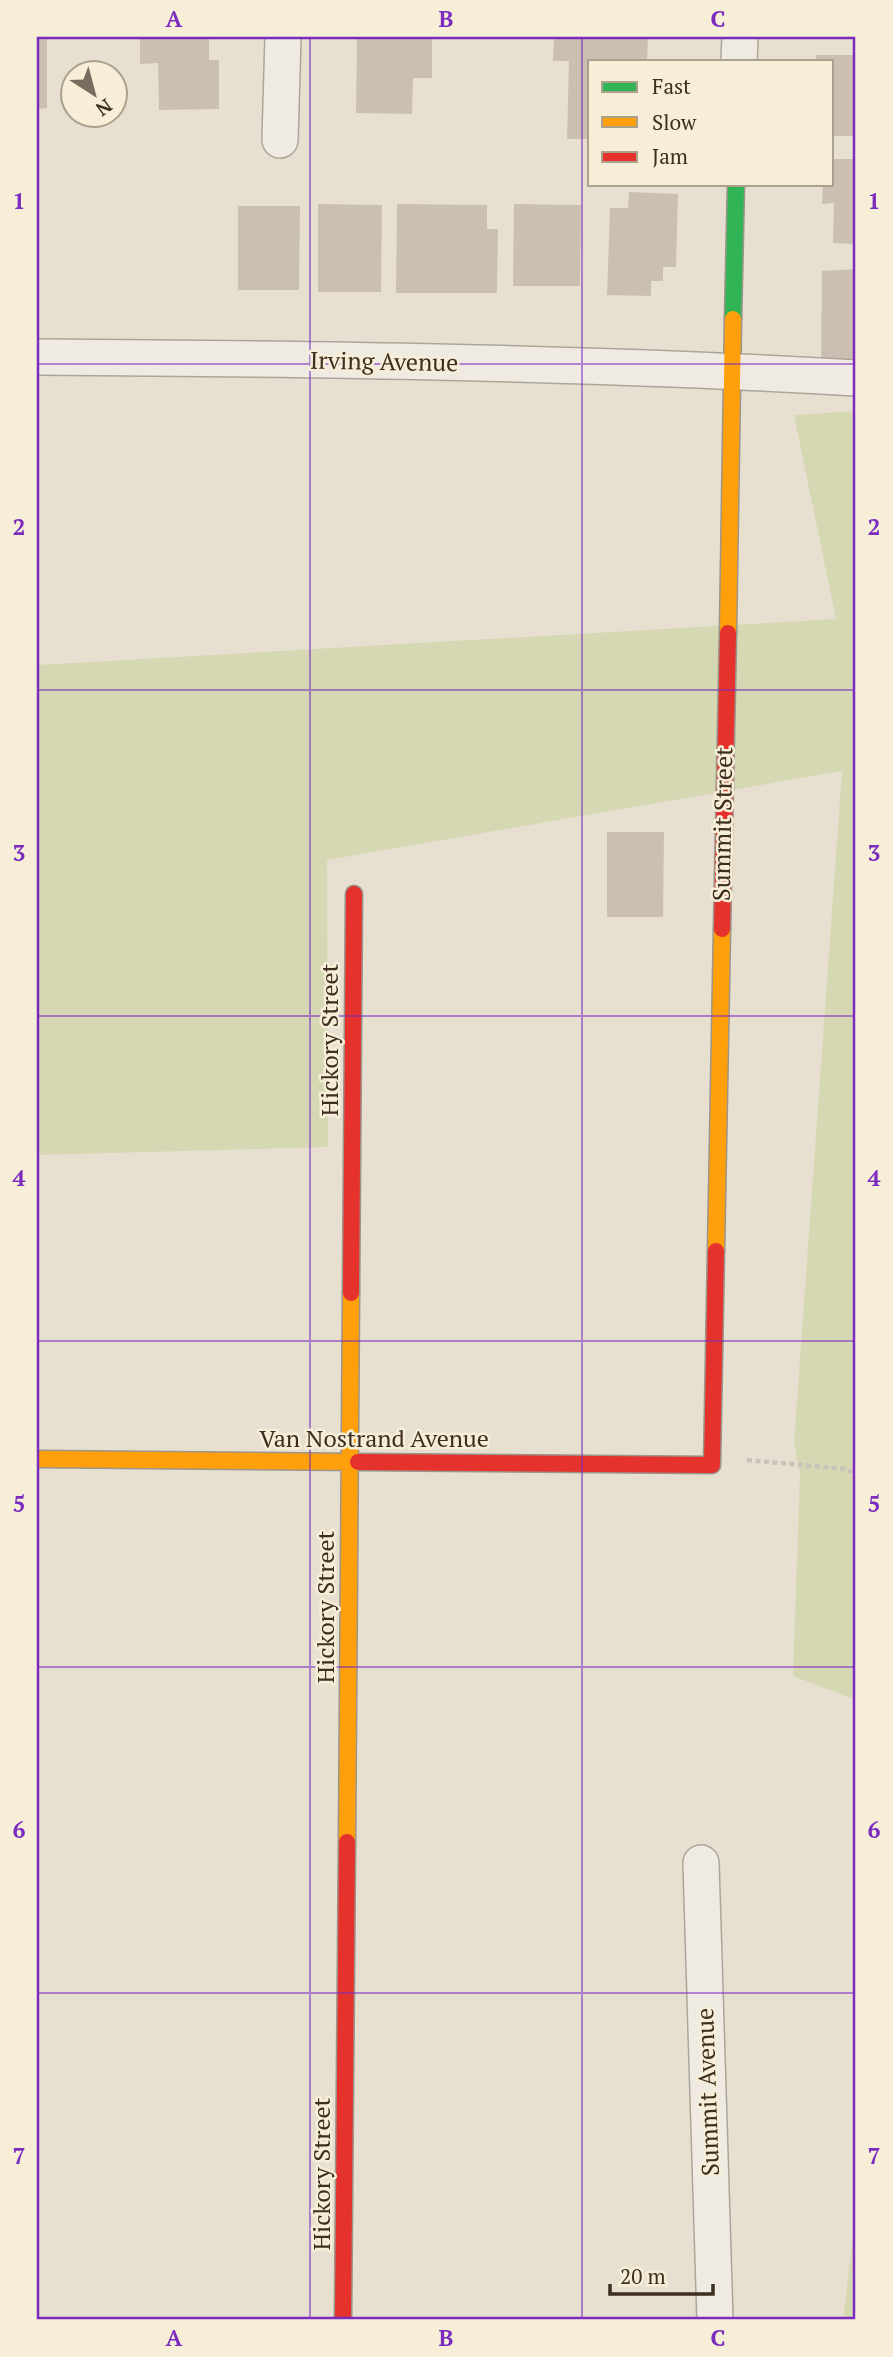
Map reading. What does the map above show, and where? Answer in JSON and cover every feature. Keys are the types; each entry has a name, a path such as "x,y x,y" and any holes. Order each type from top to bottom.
{"street":[{"path":"280,140 283,37"},
{"path":"739,60 740,37"},
{"name":"Summit Street","path":"712,1465 736,186"},
{"name":"Irving Avenue","path":"37,357 227,358 732,371 856,378"},
{"name":"Hickory Street","path":"343,2320 354,894"},
{"name":"Van Nostrand Avenue","path":"37,1459 712,1465"},
{"name":"Summit Avenue","path":"701,1863 715,2320"}],"path":[{"path":"712,1465 728,1458 846,1469 856,1474"}],"green space":[{"path":"856,411 856,1700 793,1676 800,1474 794,1443 842,771 327,860 328,1147 37,1155 37,665 836,619 794,415"},
{"path":"856,2209 856,2320 843,2320"}],"building":[{"path":"37,37 47,37 47,108 37,109"},
{"path":"140,37 209,37 209,60 219,60 219,109 159,110 158,63 140,64"},
{"path":"357,37 432,39 432,78 413,78 412,114 356,113"},
{"path":"554,37 648,37 647,60 588,60 588,139 567,139 569,61 553,61"},
{"path":"816,55 856,55 856,136 834,136 834,60 816,60"},
{"path":"834,159 856,159 856,244 833,243 834,203 822,204 823,186 834,186"},
{"path":"629,192 678,194 676,267 663,267 663,281 651,281 651,296 607,295 610,208 628,208"},
{"path":"318,204 382,205 381,292 318,292"},
{"path":"397,204 487,205 487,229 498,229 497,293 396,293"},
{"path":"514,204 581,205 580,286 513,286"},
{"path":"238,206 300,206 299,290 238,290"},
{"path":"856,269 856,363 821,364 822,271"},
{"path":"607,832 664,832 663,917 607,917"}],"traffic: fast":[{"path":"733,319 736,186"}],"traffic: slow":[{"path":"728,633 733,319"},
{"path":"716,1251 722,929"},
{"path":"347,1842 351,1293"},
{"path":"37,1459 358,1462"}],"traffic: jam":[{"path":"722,929 728,633"},
{"path":"351,1293 354,894"},
{"path":"358,1462 712,1465 716,1251"},
{"path":"343,2320 347,1842"}]}
